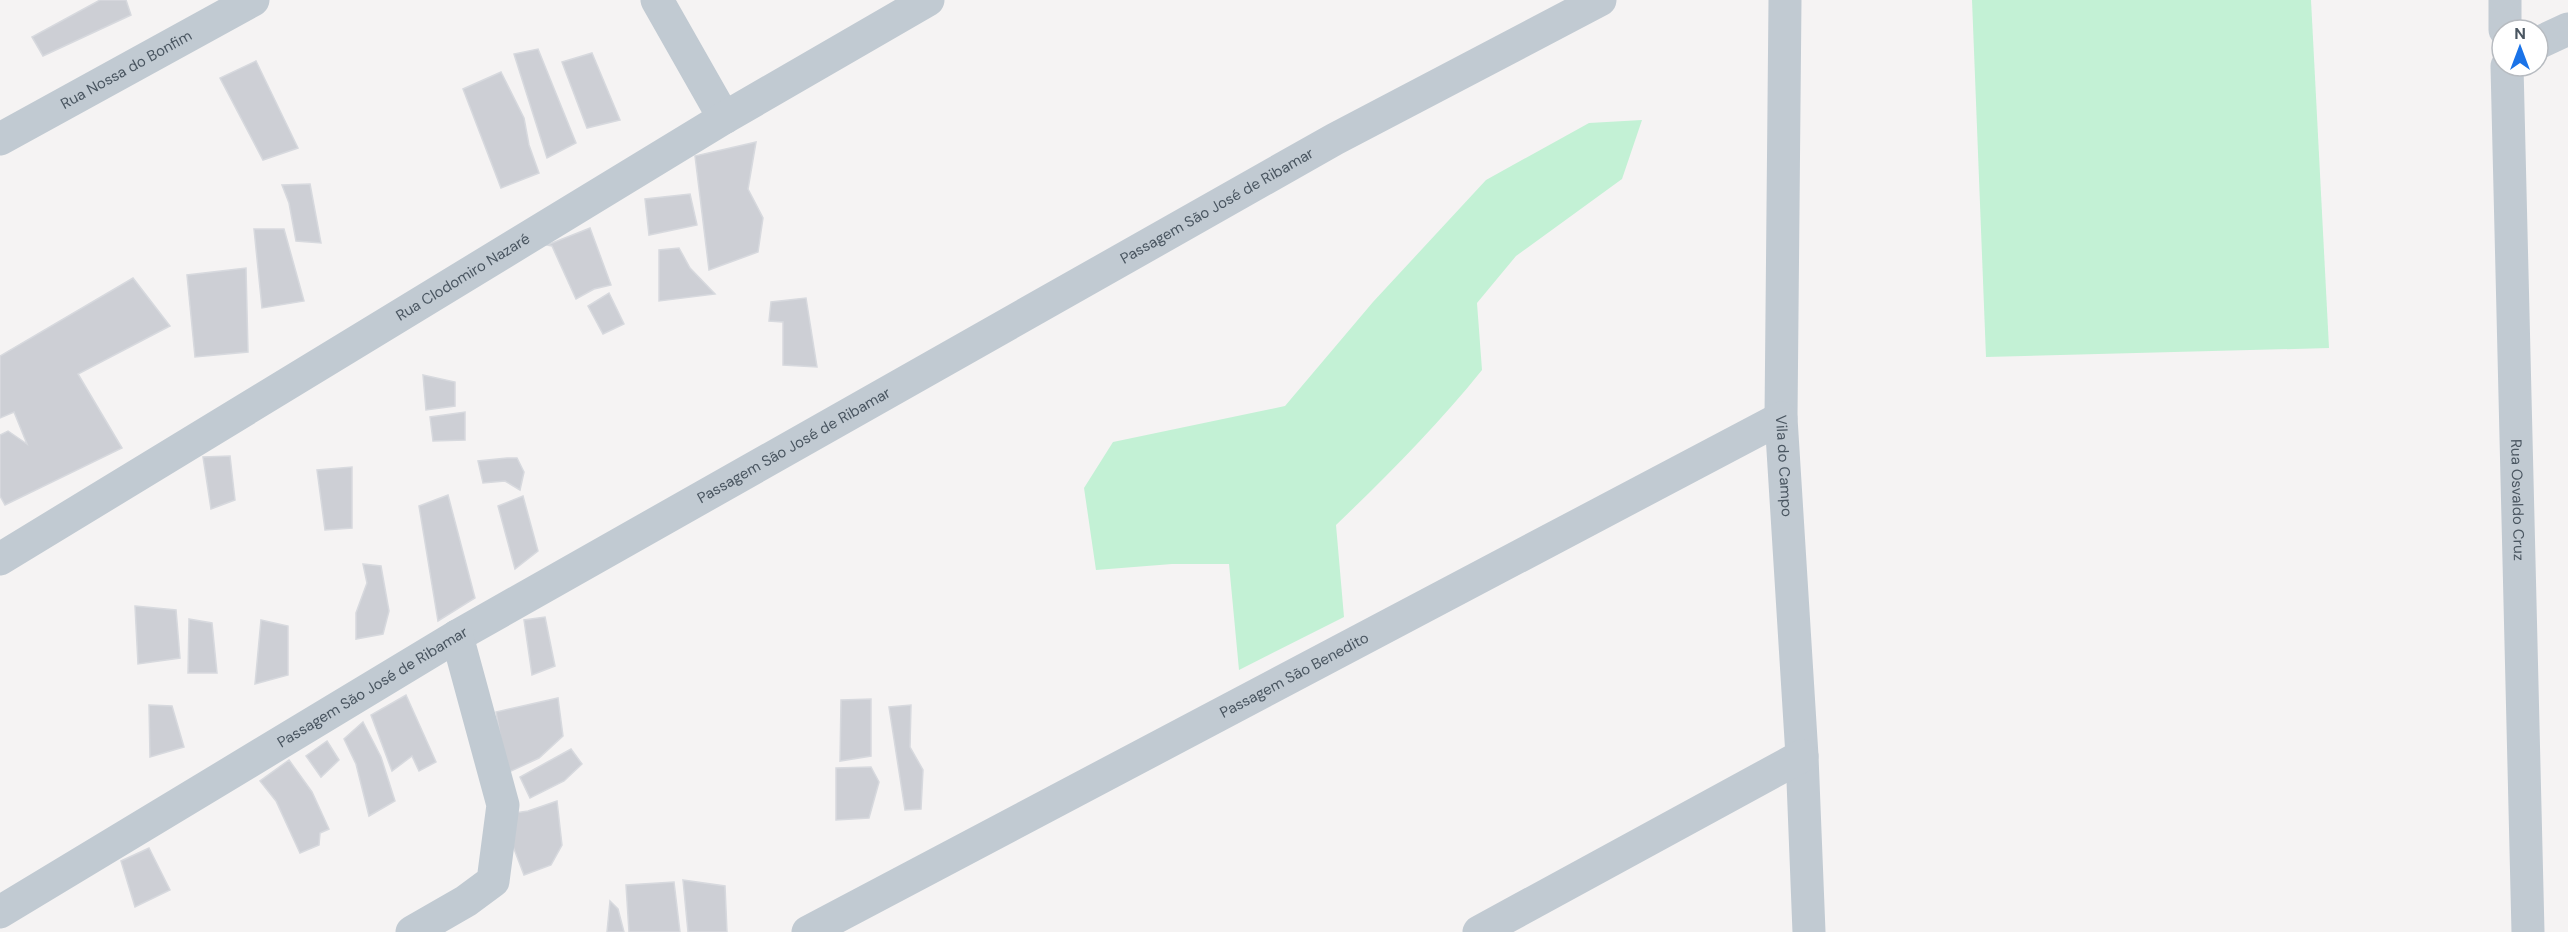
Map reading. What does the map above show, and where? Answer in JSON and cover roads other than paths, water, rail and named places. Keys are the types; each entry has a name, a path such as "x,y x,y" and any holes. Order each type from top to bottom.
{"street":[{"name":"Rua Nossa do Bonfim","path":"0,139 253,0"},
{"path":"657,0 723,118"},
{"name":"Rua Clodomiro Nazaré","path":"0,559 723,118 928,0"},
{"name":"Passagem São José de Ribamar","path":"0,912 457,636 1335,139 1600,0"},
{"name":"Vila do Campo","path":"1785,0 1782,418 1802,756 1809,932"},
{"path":"2505,0 2505,18"},
{"path":"2550,37 2568,29"},
{"name":"Rua Osvaldo Cruz","path":"2506,78 2528,932"},
{"name":"Passagem São Benedito","path":"808,932 1782,418"},
{"path":"412,932 466,901 493,881 503,805 457,636"},
{"path":"1479,932 1802,756"}]}
